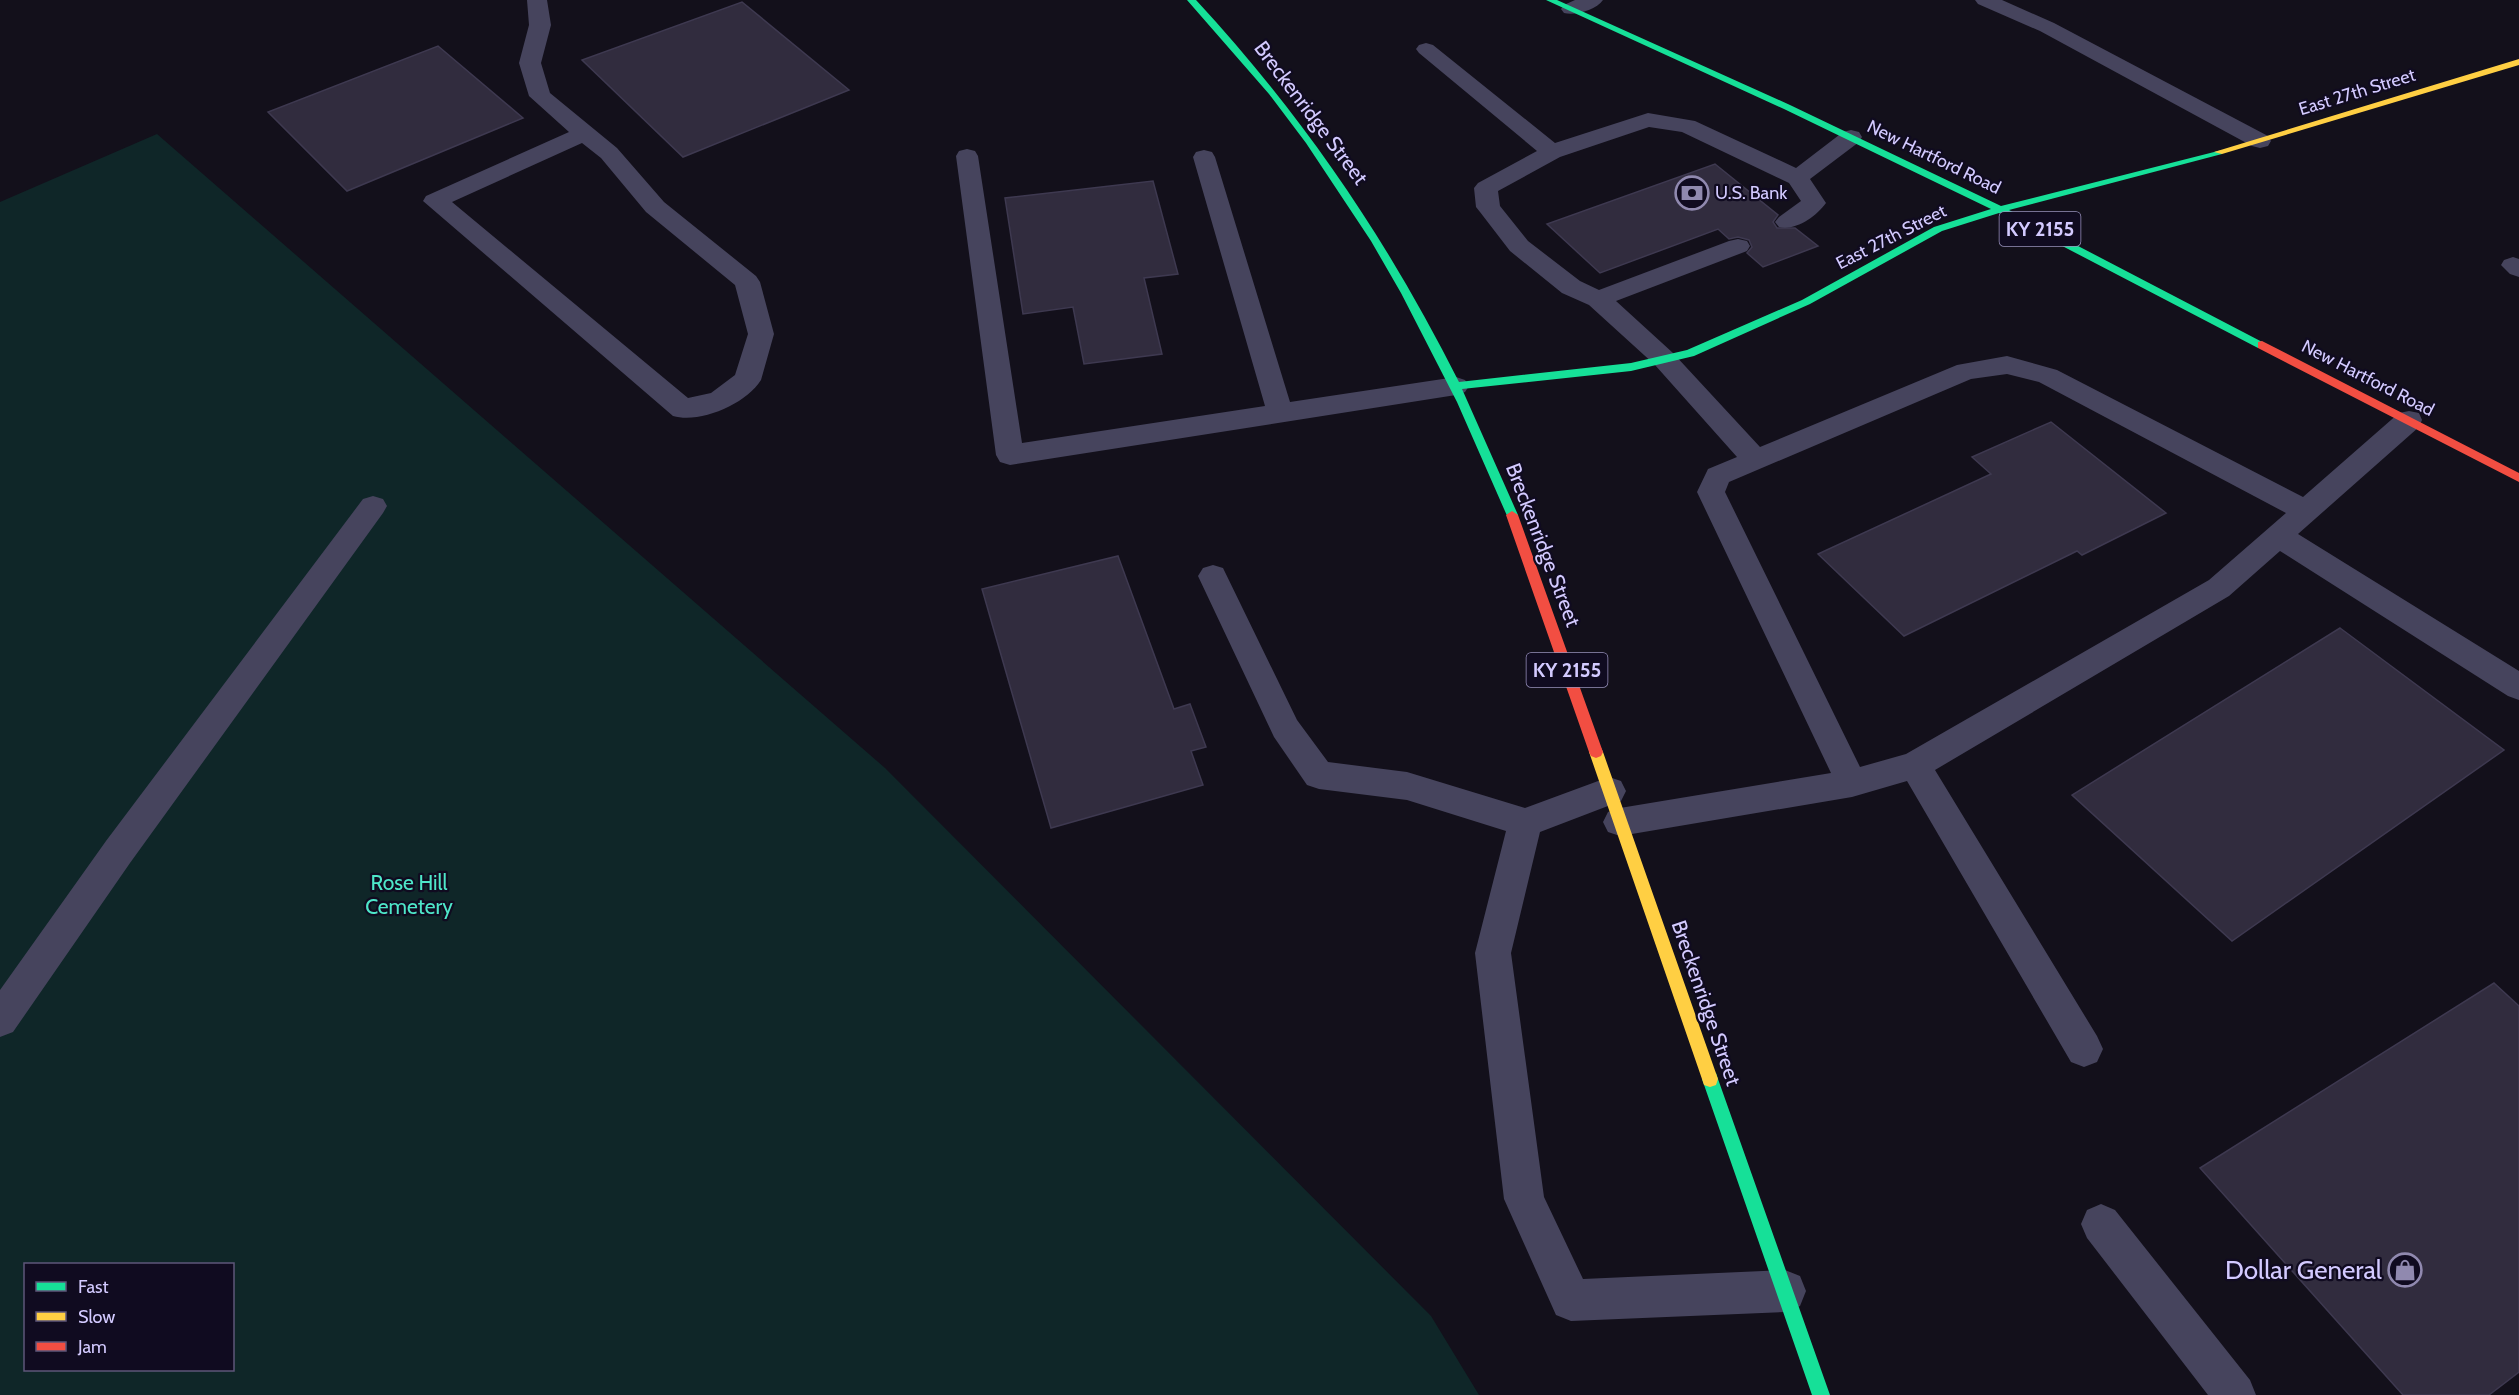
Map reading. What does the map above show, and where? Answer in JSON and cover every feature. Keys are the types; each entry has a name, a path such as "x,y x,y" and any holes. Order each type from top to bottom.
{"main road":[{"name":"New Hartford Road","path":"1550,0 1851,137 2000,208 2519,478"},
{"name":"Breckenridge Street","path":"1198,2 1322,156 1400,279 1456,386 1514,519 1821,1395"},
{"name":"East 27th Street","path":"1456,386 1631,367 1690,353 1806,302 1938,229 2000,208 2260,141 2519,62"}],"street":[{"path":"537,0 540,25 530,63 540,96 585,133 609,153 655,207 747,282 761,334 747,380 720,401 683,409 435,201 585,133"}],"lane":[{"path":"1571,9 1593,0"},
{"path":"1985,0 2047,27 2260,141"},
{"path":"1426,49 1551,152"},
{"path":"1756,461 1664,359 1598,299 1571,287 1519,246 1488,207 1486,188 1551,152 1648,120 1687,126 1798,178 1814,203 1786,222"},
{"path":"1798,178 1851,137"},
{"path":"968,156 1010,455 1456,386"},
{"path":"1204,157 1280,413"},
{"path":"1598,299 1738,246"},
{"path":"1852,783 1711,492 1718,476 1966,371 2007,365 2048,376 2306,511"},
{"path":"1213,576 1285,728 1319,775 1407,786 1525,823 1615,806 1852,783 1915,765 2219,588 2409,420"},
{"path":"0,1020 118,852 373,506"},
{"path":"2278,536 2519,687"},
{"path":"1915,765 2084,1049"},
{"path":"1525,823 1493,953 1524,1199 1571,1300 1785,1291"},
{"path":"2101,1224 2235,1395"}],"green space":[{"name":"Rose Hill Cemetery","path":"157,134 885,768 1431,1316 1479,1395 0,1395 0,202"}],"building":[{"path":"742,2 849,90 683,157 582,60"},
{"path":"438,46 523,118 347,191 268,112"},
{"name":"U.S. Bank","path":"1715,164 1778,215 1773,222 1777,228 1795,228 1818,246 1763,267 1747,253 1752,247 1749,240 1738,237 1729,239 1718,229 1600,273 1547,224"},
{"path":"1153,181 1178,274 1144,278 1162,354 1084,364 1073,307 1023,314 1005,198"},
{"path":"2051,422 2166,513 2082,555 2077,551 1904,636 1818,554 1991,474 1972,457"},
{"path":"1118,556 1174,709 1190,704 1206,747 1191,751 1203,785 1051,828 982,589"},
{"path":"2340,628 2504,750 2232,941 2072,795"},
{"name":"Dollar General","path":"2494,983 2519,1006 2519,1372 2489,1395 2403,1395 2200,1168"}],"traffic: fast":[{"path":"1191,0 1272,92 1344,190 1376,241 1463,402 1512,515"},
{"path":"1550,0 1787,107 2000,209 2262,345"},
{"path":"1456,386 1631,367 1690,353 1806,302 1938,229 2000,209 2219,152"},
{"path":"1710,1079 1821,1395"}],"traffic: slow":[{"path":"2219,152 2519,62"},
{"path":"1596,752 1710,1079"}],"traffic: jam":[{"path":"2262,345 2519,478"},
{"path":"1512,515 1596,752"}],"place":[{"name":"U.S. Bank","path":"1692,193"},
{"name":"Dollar General","path":"2405,1270"}]}
